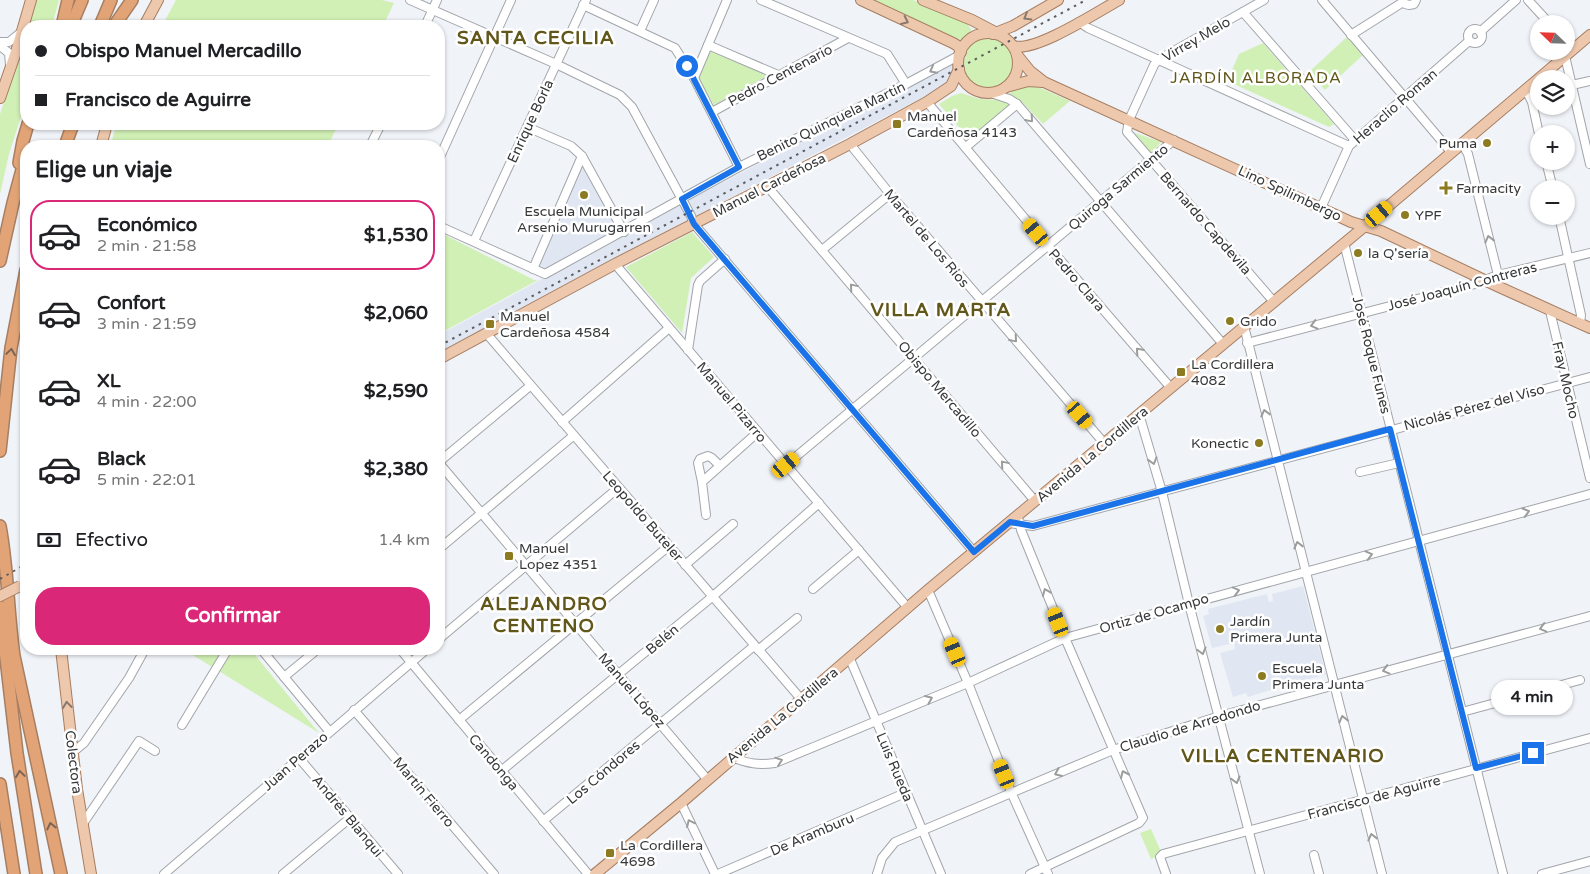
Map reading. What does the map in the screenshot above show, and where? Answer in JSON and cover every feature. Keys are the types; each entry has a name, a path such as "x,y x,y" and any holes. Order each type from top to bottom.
{"highway":[{"path":"63,20 68,0"},
{"path":"74,20 82,0"},
{"path":"103,20 112,0"},
{"path":"118,20 132,0"},
{"path":"13,203 20,160"},
{"path":"0,261 20,177"},
{"path":"0,451 11,348 20,301"},
{"path":"0,526 5,552 8,614 14,656 62,874"},
{"path":"0,607 17,753 36,874"},
{"path":"0,784 14,874"}],"main road":[{"path":"26,20 31,0"},
{"path":"147,20 158,0"},
{"path":"861,0 958,46 960,53 959,69 964,81 975,90 991,93"},
{"name":"Lino Spilimbergo","path":"923,0 942,4 996,34 1018,54 1034,75 1044,82 1351,222 1381,231 1590,328"},
{"path":"960,53 964,45 972,38 982,34 996,34 1013,26 1055,0"},
{"path":"1018,54 1031,52 1043,42 1119,0"},
{"name":"Avenida La Cordillera","path":"1575,45 1590,35"},
{"path":"0,98 20,39"},
{"path":"1006,87 1016,74 1020,47 1043,42"},
{"name":"Avenida La Cordillera","path":"595,874 608,869 732,757 850,659 928,590 1016,520 1035,501 1526,90 1557,60"},
{"name":"Manuel Cardeñosa","path":"940,95 951,86 959,69"},
{"name":"Lino Spilimbergo","path":"991,93 1028,80 1044,82"},
{"name":"Manuel Cardeñosa","path":"445,356 615,264 850,144 940,95 958,89 975,90"},
{"path":"0,596 20,586"},
{"name":"Colectora","path":"62,655 72,753 91,874"}],"street":[{"path":"410,0 556,64 620,94 626,99 694,224 974,552"},
{"path":"428,20 437,0"},
{"path":"445,146 511,0"},
{"path":"640,31 654,0"},
{"path":"694,78 727,0"},
{"path":"761,0 887,54 906,84"},
{"name":"Virrey Melo","path":"1129,120 1158,60 1264,0"},
{"path":"1322,0 1451,152"},
{"path":"1351,35 1403,1 1409,6 1414,4 1416,0"},
{"name":"Heraclio Roman","path":"1321,208 1352,143 1469,41 1468,34 1470,31 1474,29 1480,32 1516,0"},
{"path":"1528,0 1542,15"},
{"path":"584,2 675,48 694,78 739,167"},
{"name":"Enrique Borla","path":"474,241 584,2"},
{"path":"1243,12 1352,143"},
{"path":"1079,22 1088,28 1158,60 1352,143"},
{"path":"0,42 12,41 20,34"},
{"name":"Pedro Centenario","path":"712,112 848,38"},
{"path":"708,45 778,75"},
{"path":"0,46 7,51 10,59 8,76"},
{"name":"Benito Quinquela Martín","path":"533,269 545,274 739,167 906,84 960,53"},
{"path":"1575,84 1590,81"},
{"path":"1526,90 1532,102 1537,125"},
{"path":"991,93 1010,99 1017,104 1223,344"},
{"path":"1575,98 1590,164"},
{"name":"Pedro Clara","path":"927,102 1171,388"},
{"path":"966,147 1017,104"},
{"name":"Bernardo Capdevila","path":"1129,120 1127,132 1274,302"},
{"path":"526,126 570,146 582,156 624,232"},
{"name":"Quiroga Sarmiento","path":"786,465 1174,140"},
{"path":"1462,143 1468,154 1498,275 1497,286"},
{"name":"Martel de Los Ríos","path":"850,144 890,194 1104,443"},
{"path":"445,229 533,269 582,156"},
{"name":"Obispo Mercadillo","path":"767,186 1035,501"},
{"path":"822,250 890,194"},
{"path":"1562,225 1581,315 1580,324"},
{"name":"José Roque Funes","path":"1344,243 1503,874"},
{"name":"José Joaquín Contreras","path":"1248,343 1498,275 1590,253"},
{"path":"688,350 700,280 725,259"},
{"name":"Manuel Pizarro","path":"615,264 908,608"},
{"name":"Fray Mocho","path":"1550,311 1590,478"},
{"path":"1244,326 1382,874"},
{"path":"562,422 669,328"},
{"name":"Leopoldo Buteler","path":"486,333 801,699"},
{"name":"Nicolás Pérez del Viso","path":"1016,520 1033,526 1590,377"},
{"path":"445,458 530,386"},
{"path":"1139,414 1162,492 1189,604 1250,830 1260,874"},
{"path":"702,482 758,432"},
{"path":"445,544 573,436"},
{"path":"706,515 698,463 700,459 708,456 719,466"},
{"path":"1360,472 1399,463"},
{"name":"Manuel López","path":"445,470 707,779"},
{"path":"445,634 618,488"},
{"name":"Ortiz de Ocampo","path":"732,757 748,764 762,765 775,763 968,683 1065,638 1590,494"},
{"name":"Belén","path":"501,770 712,597 818,503"},
{"path":"1016,520 1143,818 1138,823 1046,871 1030,874"},
{"path":"685,564 733,524"},
{"path":"459,720 669,546"},
{"path":"814,589 859,550"},
{"path":"928,590 968,683 1011,792 1046,871"},
{"name":"Claudio de Arredondo","path":"877,874 882,858 895,842 1113,750 1220,716 1590,616"},
{"name":"Los Cóndores","path":"543,821 661,723 797,618"},
{"path":"72,753 84,742 141,655"},
{"path":"182,725 224,655"},
{"path":"266,655 329,731"},
{"path":"284,677 311,655"},
{"name":"Candonga","path":"405,655 588,874"},
{"name":"Juan Perazo","path":"164,874 420,655"},
{"name":"Luis Rueda","path":"850,659 940,874"},
{"path":"1462,712 1580,680"},
{"name":"Martín Fierro","path":"354,710 494,874"},
{"name":"Francisco de Aguirre","path":"1166,874 1160,857 1163,854 1590,738"},
{"path":"82,825 139,741 155,751"},
{"name":"Andrés Blanqui","path":"299,758 350,818 392,872"},
{"name":"De Aramburu","path":"716,874 905,793"},
{"path":"681,803 716,874"},
{"path":"283,874 350,818"},
{"path":"1314,854 1319,874"},
{"path":"1542,874 1590,861"}],"shaded area":[{"path":"955,62 948,84 696,216 687,201"},
{"name":"Escuela Municipal Arsenio Murugarren","path":"583,161 620,230 544,271 537,268"},
{"path":"680,204 689,220 445,351 445,332"},
{"path":"1303,586 1326,675 1299,681 1248,697 1246,693 1233,697 1220,653 1235,649 1234,643 1212,648 1203,616 1209,614 1208,609 1267,594 1269,602 1273,601 1272,594"}],"green space":[{"path":"36,0 59,0 54,20 31,20"},
{"path":"176,0 382,0 394,3 386,20 165,20"},
{"path":"871,0 913,0 966,22 971,29 971,36 963,40 954,39"},
{"path":"1348,36 1364,54 1325,90 1309,72"},
{"path":"984,38 994,38 1007,45 1014,58 1014,68 1007,81 994,88 984,88 975,84 968,77 964,68 964,58 968,49 975,42"},
{"path":"1263,43 1334,124 1329,127 1227,81 1239,54"},
{"path":"711,49 769,75 714,105 698,78"},
{"path":"20,52 20,120 9,154 0,194 0,114"},
{"path":"1031,84 1070,101 1043,124 1023,103 1009,95 1012,90"},
{"path":"961,93 980,99 1001,100 1012,106 970,140 939,104"},
{"path":"115,130 335,130 331,140 112,140"},
{"path":"1135,133 1161,142 1151,154"},
{"path":"692,232 714,257 691,278 682,333 626,267"},
{"path":"445,235 534,280 538,280 445,331"},
{"path":"193,655 255,655 319,733"},
{"path":"1151,829 1162,854 1151,859 1140,833"}],"railway":[{"path":"445,343 1086,0"},
{"path":"0,579 20,567"}],"place":[{"name":"Manuel Cardeñosa 4143","path":"897,124"},
{"name":"Puma","path":"1487,143"},
{"name":"Farmacity","path":"1446,188"},
{"name":"Escuela Municipal Arsenio Murugarren","path":"584,195"},
{"name":"YPF","path":"1405,215"},
{"name":"la Q'sería","path":"1358,253"},
{"name":"Grido","path":"1230,321"},
{"name":"Manuel Cardeñosa 4584","path":"490,324"},
{"name":"La Cordillera 4082","path":"1181,372"},
{"name":"Konectic","path":"1259,443"},
{"name":"Manuel Lopez 4351","path":"509,556"},
{"name":"Jardín Primera Junta","path":"1220,629"},
{"name":"Escuela Primera Junta","path":"1262,676"},
{"name":"La Cordillera 4698","path":"610,853"}],"district":[{"name":"SANTA CECILIA","path":"536,37"},
{"name":"JARDÍN ALBORADA","path":"1256,77"},
{"name":"VILLA MARTA","path":"941,309"},
{"name":"ALEJANDRO CENTENO","path":"544,614"},
{"name":"VILLA CENTENARIO","path":"1283,755"}],"route":[{"path":"687,66 739,167 682,199 694,224 974,552 1010,522 1033,526 1390,429 1476,768 1533,753"}]}
